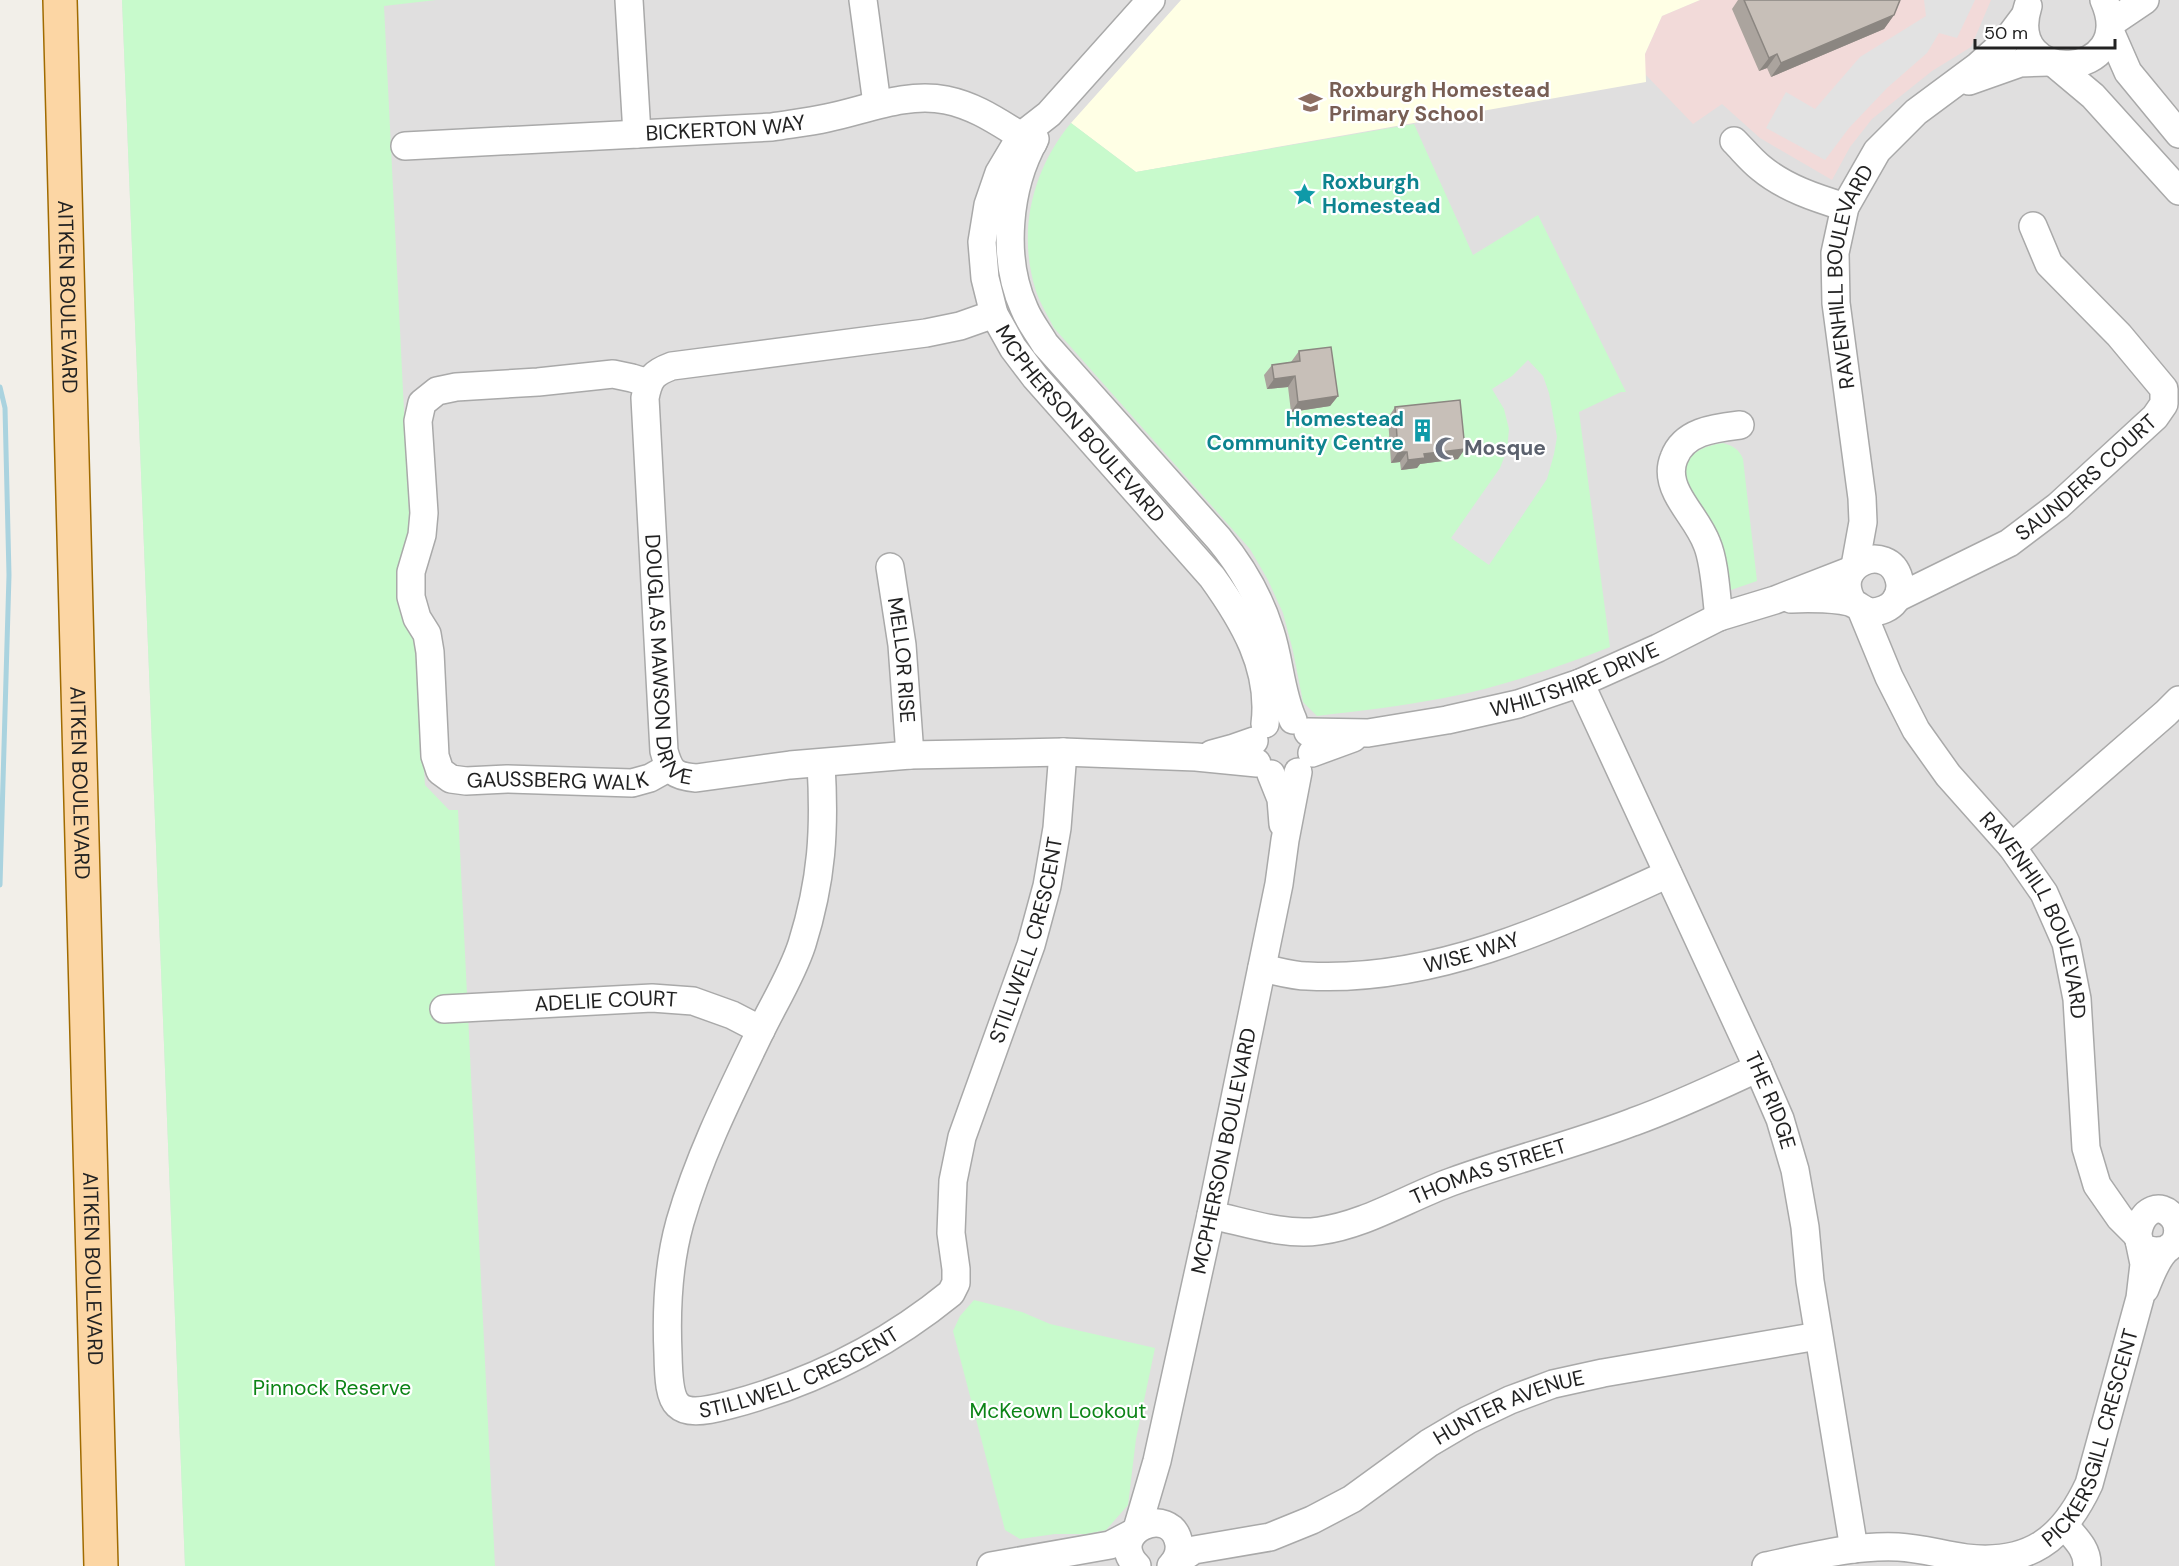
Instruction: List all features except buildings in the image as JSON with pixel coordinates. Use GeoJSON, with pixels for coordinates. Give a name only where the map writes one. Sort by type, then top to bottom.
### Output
{"type":"FeatureCollection","features":[{"type":"Feature","properties":{"kind":"main road","name":"AITKEN BOULEVARD"},"geometry":{"type":"LineString","coordinates":[[60,0],[78,677],[85,1054],[101,1566]]}},
{"type":"Feature","properties":{"kind":"street"},"geometry":{"type":"LineString","coordinates":[[629,0],[637,134]]}},
{"type":"Feature","properties":{"kind":"street"},"geometry":{"type":"LineString","coordinates":[[863,0],[878,105]]}},
{"type":"Feature","properties":{"kind":"street","name":"MCPHERSON BOULEVARD"},"geometry":{"type":"LineString","coordinates":[[1151,0],[999,173],[988,205],[982,242],[985,278],[994,314],[1012,348],[1212,577],[1233,606],[1250,637],[1263,676],[1267,704],[1262,750],[1281,799],[1285,840]]}},
{"type":"Feature","properties":{"kind":"street"},"geometry":{"type":"LineString","coordinates":[[2145,0],[2108,18],[2128,72],[2179,134]]}},
{"type":"Feature","properties":{"kind":"street"},"geometry":{"type":"LineString","coordinates":[[2028,5],[2025,31],[2029,44],[2037,54],[2052,63],[2093,96],[2179,191]]}},
{"type":"Feature","properties":{"kind":"street","name":"RAVENHILL BOULEVARD"},"geometry":{"type":"LineString","coordinates":[[1853,568],[1863,522],[1862,498],[1836,303],[1835,253],[1845,207],[1877,151],[1916,112],[2006,42],[2028,5]]}},
{"type":"Feature","properties":{"kind":"street","name":"RAVENHILL BOULEVARD"},"geometry":{"type":"LineString","coordinates":[[1947,89],[2020,63],[2074,66],[2090,60],[2103,47],[2108,18]]}},
{"type":"Feature","properties":{"kind":"street","name":"BICKERTON WAY"},"geometry":{"type":"LineString","coordinates":[[405,146],[772,127],[828,118],[911,99],[945,100],[974,109],[999,121],[1027,140]]}},
{"type":"Feature","properties":{"kind":"street","name":"MCPHERSON BOULEVARD"},"geometry":{"type":"LineString","coordinates":[[1027,140],[1014,197],[1009,235],[1013,269],[1024,308],[1045,344],[1241,566],[1257,596],[1270,632],[1285,700],[1303,744],[1279,884],[1211,1215],[1157,1461],[1129,1549],[1136,1565]]}},
{"type":"Feature","properties":{"kind":"street"},"geometry":{"type":"LineString","coordinates":[[1734,141],[1761,168],[1789,185],[1815,198],[1845,207]]}},
{"type":"Feature","properties":{"kind":"street","name":"SAUNDERS COURT"},"geometry":{"type":"LineString","coordinates":[[1895,600],[2009,543],[2058,506],[2156,417],[2164,404],[2163,389],[2156,379],[2119,335],[2049,264],[2033,226]]}},
{"type":"Feature","properties":{"kind":"street"},"geometry":{"type":"LineString","coordinates":[[648,383],[657,372],[672,366],[926,333],[960,326],[994,314]]}},
{"type":"Feature","properties":{"kind":"street","name":"GAUSSBERG WALK"},"geometry":{"type":"LineString","coordinates":[[648,383],[613,374],[456,387],[436,391],[422,403],[418,421],[424,513],[422,535],[411,572],[411,597],[417,618],[427,634],[430,652],[435,756],[440,771],[452,779],[632,783],[650,778],[668,768]]}},
{"type":"Feature","properties":{"kind":"street","name":"DOUGLAS MAWSON DRIVE"},"geometry":{"type":"LineString","coordinates":[[648,383],[645,398],[664,751],[668,768],[681,777],[696,778],[790,765],[910,755],[1063,752],[1196,757],[1234,748],[1262,750]]}},
{"type":"Feature","properties":{"kind":"street"},"geometry":{"type":"LineString","coordinates":[[1719,617],[1708,546],[1697,523],[1677,494],[1672,480],[1671,465],[1677,449],[1688,438],[1703,431],[1740,425]]}},
{"type":"Feature","properties":{"kind":"street","name":"RAVENHILL BOULEVARD"},"geometry":{"type":"LineString","coordinates":[[1862,498],[1878,546],[1890,565]]}},
{"type":"Feature","properties":{"kind":"street"},"geometry":{"type":"LineString","coordinates":[[1870,559],[1890,565],[1900,581],[1895,600],[1878,612],[1869,612],[1858,606],[1848,591],[1848,577],[1853,568],[1870,559]]}},
{"type":"Feature","properties":{"kind":"street","name":"SAUNDERS COURT"},"geometry":{"type":"LineString","coordinates":[[1890,565],[1912,572],[1933,572],[1962,567]]}},
{"type":"Feature","properties":{"kind":"street","name":"MELLOR RISE"},"geometry":{"type":"LineString","coordinates":[[890,567],[902,645],[910,755]]}},
{"type":"Feature","properties":{"kind":"street","name":"WHILTSHIRE DRIVE"},"geometry":{"type":"LineString","coordinates":[[1303,744],[1447,720],[1518,704],[1580,683],[1658,648],[1719,617],[1775,600],[1853,568]]}},
{"type":"Feature","properties":{"kind":"street","name":"WHILTSHIRE DRIVE"},"geometry":{"type":"LineString","coordinates":[[1775,600],[1809,598],[1858,606]]}},
{"type":"Feature","properties":{"kind":"street","name":"RAVENHILL BOULEVARD"},"geometry":{"type":"LineString","coordinates":[[1889,677],[1888,624],[1895,600]]}},
{"type":"Feature","properties":{"kind":"street","name":"RAVENHILL BOULEVARD"},"geometry":{"type":"LineString","coordinates":[[1858,606],[1889,677],[1916,730],[1942,766],[2012,847],[2044,893],[2066,943],[2077,999],[2086,1148],[2097,1185],[2125,1208],[2142,1229]]}},
{"type":"Feature","properties":{"kind":"street","name":"THE RIDGE"},"geometry":{"type":"LineString","coordinates":[[1580,683],[1780,1119],[1795,1170],[1804,1227],[1843,1556]]}},
{"type":"Feature","properties":{"kind":"street"},"geometry":{"type":"LineString","coordinates":[[2012,847],[2179,700]]}},
{"type":"Feature","properties":{"kind":"street"},"geometry":{"type":"LineString","coordinates":[[1284,718],[1303,744],[1289,776],[1262,750],[1274,719],[1284,718]]}},
{"type":"Feature","properties":{"kind":"street","name":"STILLWELL CRESCENT"},"geometry":{"type":"LineString","coordinates":[[821,764],[824,810],[822,855],[813,905],[801,947],[783,990],[761,1030],[697,1170],[679,1224],[670,1268],[666,1321],[669,1387],[675,1404],[688,1412],[706,1411],[762,1396],[827,1370],[882,1342],[951,1293],[956,1283],[951,1233],[953,1181],[962,1137],[1031,945],[1044,896],[1057,828],[1063,752]]}},
{"type":"Feature","properties":{"kind":"street","name":"WISE WAY"},"geometry":{"type":"LineString","coordinates":[[1262,968],[1305,976],[1360,977],[1422,967],[1538,932],[1668,874]]}},
{"type":"Feature","properties":{"kind":"street","name":"ADELIE COURT"},"geometry":{"type":"LineString","coordinates":[[444,1009],[652,998],[693,1001],[732,1015],[761,1030]]}},
{"type":"Feature","properties":{"kind":"street","name":"THOMAS STREET"},"geometry":{"type":"LineString","coordinates":[[1211,1215],[1285,1230],[1318,1232],[1353,1223],[1447,1183],[1631,1123],[1758,1068]]}},
{"type":"Feature","properties":{"kind":"street"},"geometry":{"type":"LineString","coordinates":[[2155,1211],[2168,1213],[2174,1239],[2153,1251],[2142,1245],[2142,1229],[2155,1211]]}},
{"type":"Feature","properties":{"kind":"street","name":"PICKERSGILL CRESCENT"},"geometry":{"type":"LineString","coordinates":[[1766,1566],[1897,1547],[1927,1550],[1965,1558],[1997,1559],[2025,1552],[2057,1533],[2078,1507],[2088,1484],[2140,1298],[2144,1264],[2142,1229]]}},
{"type":"Feature","properties":{"kind":"street","name":"PICKERSGILL CRESCENT"},"geometry":{"type":"LineString","coordinates":[[2140,1298],[2174,1239]]}},
{"type":"Feature","properties":{"kind":"street","name":"HUNTER AVENUE"},"geometry":{"type":"LineString","coordinates":[[1172,1564],[1194,1550],[1270,1537],[1312,1520],[1352,1499],[1429,1443],[1468,1420],[1510,1400],[1553,1384],[1603,1373],[1818,1336]]}},
{"type":"Feature","properties":{"kind":"street","name":"MCPHERSON BOULEVARD"},"geometry":{"type":"LineString","coordinates":[[1157,1461],[1159,1492],[1179,1549],[1172,1564]]}},
{"type":"Feature","properties":{"kind":"street","name":"HUNTER AVENUE"},"geometry":{"type":"LineString","coordinates":[[1078,1551],[1110,1545],[1150,1523],[1165,1525],[1173,1532],[1193,1540],[1224,1544]]}},
{"type":"Feature","properties":{"kind":"street"},"geometry":{"type":"LineString","coordinates":[[2057,1533],[2076,1566]]}},
{"type":"Feature","properties":{"kind":"street"},"geometry":{"type":"LineString","coordinates":[[2057,1533],[2080,1544],[2087,1558],[2087,1566]]}},
{"type":"Feature","properties":{"kind":"street"},"geometry":{"type":"LineString","coordinates":[[991,1566],[1044,1555],[1078,1551],[1110,1556],[1136,1565]]}},
{"type":"Feature","properties":{"kind":"shaded area"},"geometry":{"type":"Polygon","coordinates":[[[122,0],[2179,0],[2179,1566],[185,1566],[122,0]]]}},
{"type":"Feature","properties":{"kind":"shaded area","name":"Roxburgh Homestead Primary School"},"geometry":{"type":"Polygon","coordinates":[[[1181,0],[1700,0],[1662,16],[1645,54],[1646,82],[1136,172],[1071,123],[1181,0]]]}},
{"type":"Feature","properties":{"kind":"shaded area"},"geometry":{"type":"Polygon","coordinates":[[[1700,0],[1991,0],[1971,47],[1932,71],[1872,119],[1850,147],[1832,180],[1760,138],[1722,104],[1693,124],[1645,74],[1645,54],[1662,16],[1700,0]]]}},
{"type":"Feature","properties":{"kind":"shaded area"},"geometry":{"type":"Polygon","coordinates":[[[1924,0],[1975,0],[1957,38],[1939,33],[1927,53],[1887,88],[1849,128],[1825,160],[1766,128],[1786,92],[1815,109],[1860,57],[1926,16],[1924,0]]]}},
{"type":"Feature","properties":{"kind":"shaded area"},"geometry":{"type":"Polygon","coordinates":[[[1528,360],[1543,376],[1549,393],[1557,437],[1554,454],[1547,479],[1489,565],[1451,538],[1500,468],[1507,450],[1509,429],[1504,409],[1492,389],[1512,376],[1528,360]]]}},
{"type":"Feature","properties":{"kind":"green space","name":"Pinnock Reserve"},"geometry":{"type":"Polygon","coordinates":[[[122,0],[436,0],[384,6],[409,512],[408,537],[400,561],[397,585],[400,606],[415,642],[425,785],[449,810],[458,810],[495,1566],[185,1566],[122,0]]]}},
{"type":"Feature","properties":{"kind":"green space"},"geometry":{"type":"Polygon","coordinates":[[[1071,123],[1136,172],[1414,124],[1473,255],[1538,215],[1626,392],[1621,392],[1579,412],[1610,647],[1528,676],[1465,694],[1317,716],[1303,702],[1283,613],[1250,549],[1054,328],[1038,296],[1030,269],[1028,246],[1028,224],[1032,202],[1046,161],[1071,123]]]}},
{"type":"Feature","properties":{"kind":"green space"},"geometry":{"type":"Polygon","coordinates":[[[1723,443],[1735,448],[1743,459],[1757,581],[1728,591],[1682,474],[1689,460],[1697,452],[1708,446],[1723,443]]]}},
{"type":"Feature","properties":{"kind":"green space","name":"McKeown Lookout"},"geometry":{"type":"Polygon","coordinates":[[[974,1300],[1022,1312],[1050,1324],[1155,1348],[1136,1439],[1128,1505],[1106,1530],[1086,1534],[1055,1534],[1020,1539],[1005,1530],[953,1331],[960,1316],[974,1300]]]}},
{"type":"Feature","properties":{"kind":"waterway"},"geometry":{"type":"LineString","coordinates":[[0,387],[5,408],[9,575],[0,885]]}},
{"type":"Feature","properties":{"kind":"place","name":"Roxburgh Homestead Primary School"},"geometry":{"type":"Point","coordinates":[1311,102]}},
{"type":"Feature","properties":{"kind":"place","name":"Roxburgh Homestead"},"geometry":{"type":"Point","coordinates":[1304,194]}},
{"type":"Feature","properties":{"kind":"place","name":"Homestead Community Centre"},"geometry":{"type":"Point","coordinates":[1422,431]}},
{"type":"Feature","properties":{"kind":"place","name":"Mosque"},"geometry":{"type":"Point","coordinates":[1446,448]}}]}
